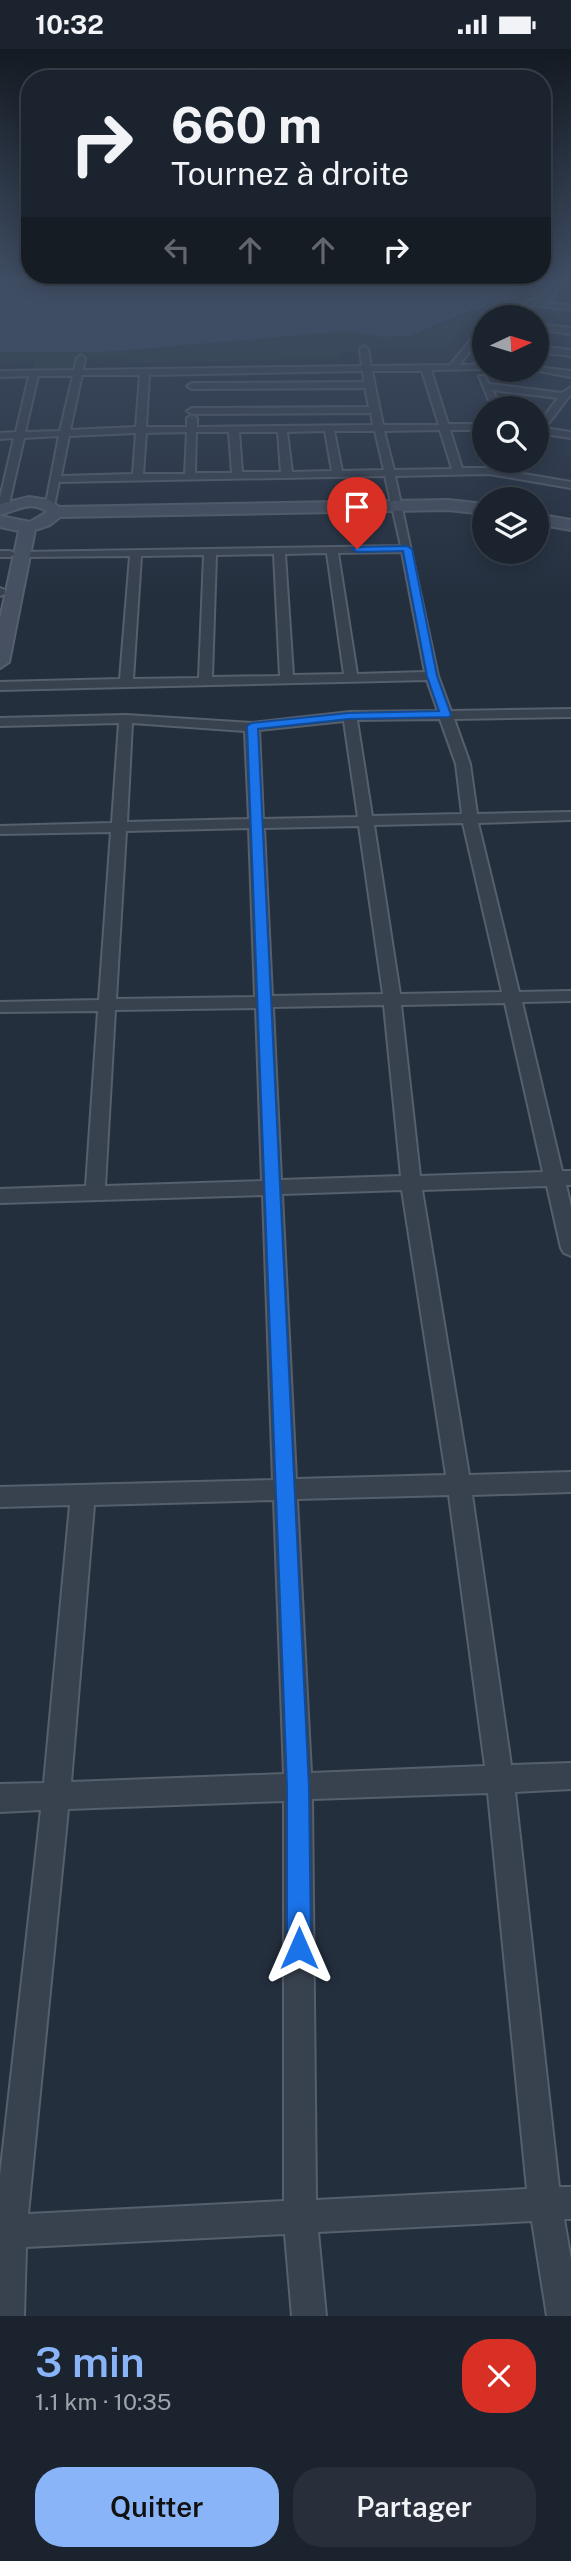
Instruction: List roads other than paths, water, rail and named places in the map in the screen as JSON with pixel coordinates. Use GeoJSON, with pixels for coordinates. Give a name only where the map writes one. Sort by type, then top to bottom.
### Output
{"type":"FeatureCollection","features":[{"type":"Feature","properties":{"kind":"street"},"geometry":{"type":"LineString","coordinates":[[0,662],[11,554],[10,518],[20,435],[30,389]]}},
{"type":"Feature","properties":{"kind":"street"},"geometry":{"type":"LineString","coordinates":[[10,518],[46,522],[52,509],[55,479],[74,389]]}},
{"type":"Feature","properties":{"kind":"street"},"geometry":{"type":"LineString","coordinates":[[138,477],[144,389]]}},
{"type":"Feature","properties":{"kind":"street"},"geometry":{"type":"LineString","coordinates":[[190,476],[192,389]]}},
{"type":"Feature","properties":{"kind":"street"},"geometry":{"type":"LineString","coordinates":[[370,389],[407,549],[432,676],[463,764],[470,820],[513,996],[563,1178],[571,1248]]}},
{"type":"Feature","properties":{"kind":"street"},"geometry":{"type":"LineString","coordinates":[[432,389],[458,472]]}},
{"type":"Feature","properties":{"kind":"street"},"geometry":{"type":"LineString","coordinates":[[524,389],[568,392]]}},
{"type":"Feature","properties":{"kind":"street"},"geometry":{"type":"LineString","coordinates":[[549,416],[568,392]]}},
{"type":"Feature","properties":{"kind":"street"},"geometry":{"type":"LineString","coordinates":[[192,411],[376,410]]}},
{"type":"Feature","properties":{"kind":"street"},"geometry":{"type":"LineString","coordinates":[[0,436],[234,428],[472,426]]}},
{"type":"Feature","properties":{"kind":"street"},"geometry":{"type":"LineString","coordinates":[[234,428],[237,474]]}},
{"type":"Feature","properties":{"kind":"street"},"geometry":{"type":"LineString","coordinates":[[282,428],[287,475]]}},
{"type":"Feature","properties":{"kind":"street"},"geometry":{"type":"LineString","coordinates":[[329,428],[338,475]]}},
{"type":"Feature","properties":{"kind":"street"},"geometry":{"type":"LineString","coordinates":[[549,432],[571,435]]}},
{"type":"Feature","properties":{"kind":"street"},"geometry":{"type":"LineString","coordinates":[[55,479],[237,474],[500,472],[571,485]]}},
{"type":"Feature","properties":{"kind":"street"},"geometry":{"type":"LineString","coordinates":[[10,518],[24,503],[52,509],[448,505],[472,508]]}},
{"type":"Feature","properties":{"kind":"street"},"geometry":{"type":"LineString","coordinates":[[549,521],[571,525]]}},
{"type":"Feature","properties":{"kind":"street"},"geometry":{"type":"LineString","coordinates":[[11,554],[407,549]]}},
{"type":"Feature","properties":{"kind":"street"},"geometry":{"type":"LineString","coordinates":[[332,550],[351,677]]}},
{"type":"Feature","properties":{"kind":"street"},"geometry":{"type":"LineString","coordinates":[[279,551],[287,678]]}},
{"type":"Feature","properties":{"kind":"street"},"geometry":{"type":"LineString","coordinates":[[205,683],[210,552]]}},
{"type":"Feature","properties":{"kind":"street"},"geometry":{"type":"LineString","coordinates":[[0,593],[11,554]]}},
{"type":"Feature","properties":{"kind":"street"},"geometry":{"type":"LineString","coordinates":[[126,684],[136,554]]}},
{"type":"Feature","properties":{"kind":"street"},"geometry":{"type":"LineString","coordinates":[[0,685],[205,683],[287,678],[432,676]]}},
{"type":"Feature","properties":{"kind":"street"},"geometry":{"type":"LineString","coordinates":[[0,722],[126,719],[252,726],[349,716],[571,713]]}},
{"type":"Feature","properties":{"kind":"street"},"geometry":{"type":"LineString","coordinates":[[349,716],[392,999],[411,1183],[459,1485],[558,2204],[564,2316]]}},
{"type":"Feature","properties":{"kind":"street"},"geometry":{"type":"LineString","coordinates":[[95,1192],[126,719]]}},
{"type":"Feature","properties":{"kind":"street"},"geometry":{"type":"LineString","coordinates":[[252,726],[298,1787],[300,2216],[309,2316]]}},
{"type":"Feature","properties":{"kind":"street"},"geometry":{"type":"LineString","coordinates":[[0,830],[571,816]]}},
{"type":"Feature","properties":{"kind":"street"},"geometry":{"type":"LineString","coordinates":[[0,1007],[571,996]]}},
{"type":"Feature","properties":{"kind":"street"},"geometry":{"type":"LineString","coordinates":[[0,1196],[563,1178]]}},
{"type":"Feature","properties":{"kind":"street"},"geometry":{"type":"LineString","coordinates":[[0,1497],[571,1482]]}},
{"type":"Feature","properties":{"kind":"street"},"geometry":{"type":"LineString","coordinates":[[7,2316],[5,2232],[56,1797],[83,1495]]}},
{"type":"Feature","properties":{"kind":"street"},"geometry":{"type":"LineString","coordinates":[[0,1798],[571,1776]]}},
{"type":"Feature","properties":{"kind":"street"},"geometry":{"type":"LineString","coordinates":[[5,2232],[558,2204]]}}]}
